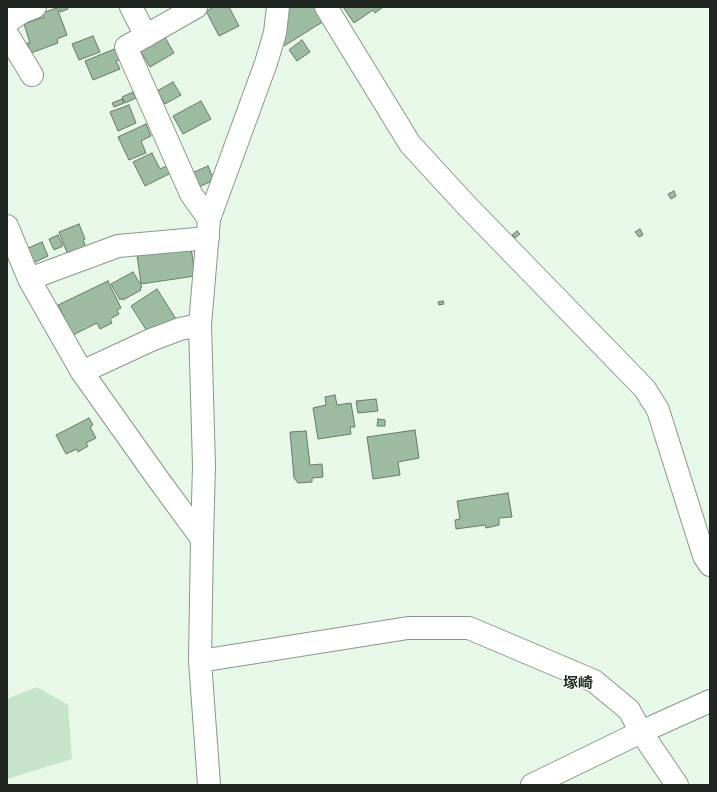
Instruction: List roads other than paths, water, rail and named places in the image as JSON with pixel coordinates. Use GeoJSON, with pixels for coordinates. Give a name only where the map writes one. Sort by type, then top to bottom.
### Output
{"type":"FeatureCollection","features":[{"type":"Feature","properties":{"kind":"street"},"geometry":{"type":"LineString","coordinates":[[7,22],[22,12],[35,7]]}},
{"type":"Feature","properties":{"kind":"street"},"geometry":{"type":"LineString","coordinates":[[130,7],[146,36]]}},
{"type":"Feature","properties":{"kind":"street"},"geometry":{"type":"LineString","coordinates":[[196,7],[126,47],[191,194],[209,229]]}},
{"type":"Feature","properties":{"kind":"street"},"geometry":{"type":"LineString","coordinates":[[209,785],[200,661],[204,466],[200,325],[209,229],[266,63],[275,33],[278,7]]}},
{"type":"Feature","properties":{"kind":"street"},"geometry":{"type":"LineString","coordinates":[[326,7],[410,144],[467,206],[645,389],[658,410],[704,556],[710,565]]}},
{"type":"Feature","properties":{"kind":"street"},"geometry":{"type":"LineString","coordinates":[[7,34],[32,75]]}},
{"type":"Feature","properties":{"kind":"street"},"geometry":{"type":"LineString","coordinates":[[7,226],[29,279],[82,372],[202,540]]}},
{"type":"Feature","properties":{"kind":"street"},"geometry":{"type":"LineString","coordinates":[[29,279],[118,246],[209,229]]}},
{"type":"Feature","properties":{"kind":"street"},"geometry":{"type":"LineString","coordinates":[[82,372],[180,328],[200,325]]}},
{"type":"Feature","properties":{"kind":"street"},"geometry":{"type":"LineString","coordinates":[[200,661],[408,628],[469,628],[594,681],[629,710],[640,732],[677,785]]}},
{"type":"Feature","properties":{"kind":"street"},"geometry":{"type":"LineString","coordinates":[[532,785],[640,732],[710,701]]}},
{"type":"Feature","properties":{"kind":"district","name":"塚崎"},"geometry":{"type":"Point","coordinates":[578,684]}}]}
